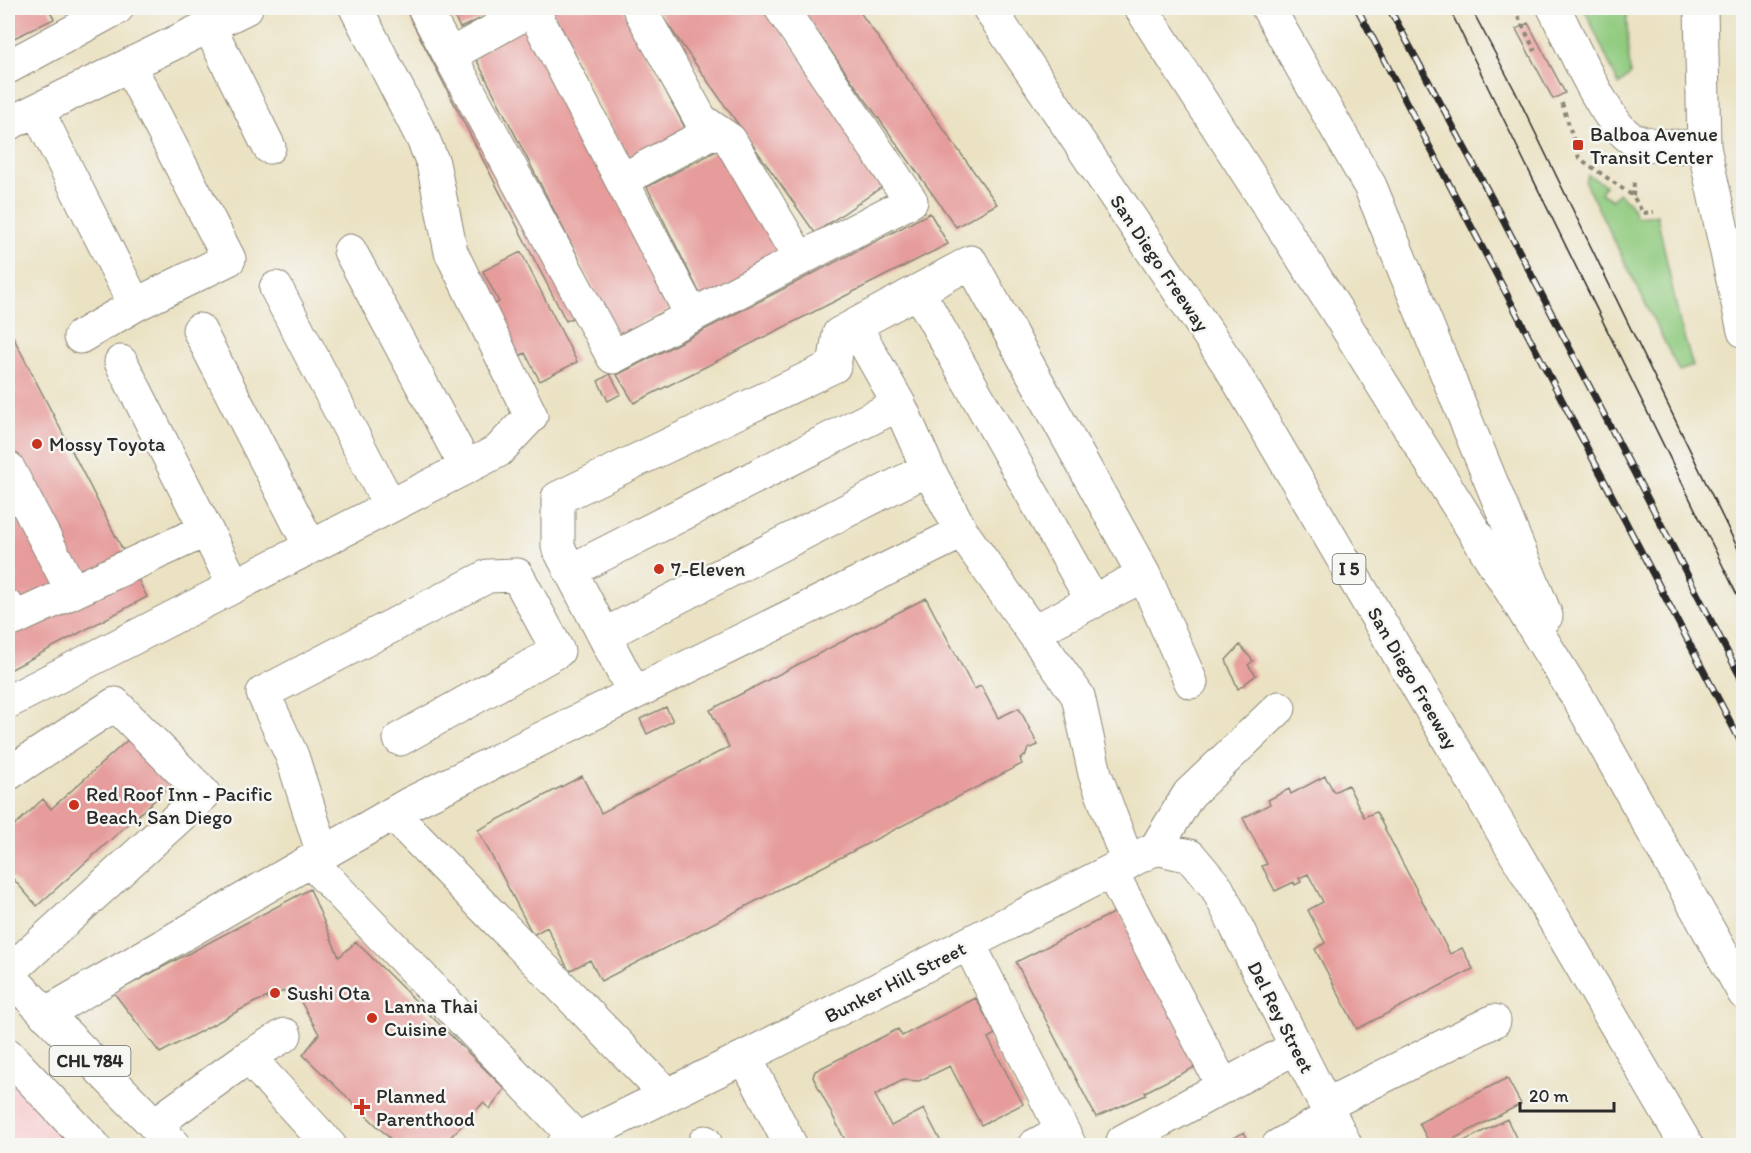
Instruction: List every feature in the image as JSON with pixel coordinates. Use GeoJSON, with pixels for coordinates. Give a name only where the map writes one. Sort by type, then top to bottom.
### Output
{"type":"FeatureCollection","features":[{"type":"Feature","properties":{"kind":"main road"},"geometry":{"type":"LineString","coordinates":[[8,67],[71,18],[117,8]]}},
{"type":"Feature","properties":{"kind":"main road"},"geometry":{"type":"LineString","coordinates":[[8,124],[246,8]]}},
{"type":"Feature","properties":{"kind":"main road"},"geometry":{"type":"LineString","coordinates":[[8,702],[498,451],[531,416],[451,252],[433,163],[427,147],[356,8]]}},
{"type":"Feature","properties":{"kind":"main road"},"geometry":{"type":"LineString","coordinates":[[424,8],[613,357],[911,201],[781,8]]}},
{"type":"Feature","properties":{"kind":"main road"},"geometry":{"type":"LineString","coordinates":[[450,55],[532,8],[692,315]]}},
{"type":"Feature","properties":{"kind":"main road"},"geometry":{"type":"LineString","coordinates":[[639,8],[701,120],[730,140],[800,259]]}},
{"type":"Feature","properties":{"kind":"main road","name":"San Diego Freeway"},"geometry":{"type":"LineString","coordinates":[[989,8],[1231,368],[1687,1146]]}},
{"type":"Feature","properties":{"kind":"main road"},"geometry":{"type":"LineString","coordinates":[[1141,8],[1335,310],[1580,701],[1743,993]]}},
{"type":"Feature","properties":{"kind":"main road"},"geometry":{"type":"LineString","coordinates":[[1268,8],[1370,186],[1580,701]]}},
{"type":"Feature","properties":{"kind":"main road"},"geometry":{"type":"LineString","coordinates":[[1554,8],[1601,103],[1632,140],[1651,144],[1704,147]]}},
{"type":"Feature","properties":{"kind":"main road"},"geometry":{"type":"LineString","coordinates":[[1701,8],[1704,147],[1743,331]]}},
{"type":"Feature","properties":{"kind":"main road"},"geometry":{"type":"LineString","coordinates":[[209,26],[269,147]]}},
{"type":"Feature","properties":{"kind":"main road"},"geometry":{"type":"LineString","coordinates":[[80,337],[135,305],[228,259],[129,65]]}},
{"type":"Feature","properties":{"kind":"main road"},"geometry":{"type":"LineString","coordinates":[[37,110],[135,305]]}},
{"type":"Feature","properties":{"kind":"main road"},"geometry":{"type":"LineString","coordinates":[[622,180],[715,130]]}},
{"type":"Feature","properties":{"kind":"main road"},"geometry":{"type":"LineString","coordinates":[[350,251],[466,467]]}},
{"type":"Feature","properties":{"kind":"main road"},"geometry":{"type":"LineString","coordinates":[[634,693],[558,547],[558,498],[834,366],[839,334],[971,262],[1144,575],[1191,682]]}},
{"type":"Feature","properties":{"kind":"main road"},"geometry":{"type":"LineString","coordinates":[[276,288],[390,506]]}},
{"type":"Feature","properties":{"kind":"main road"},"geometry":{"type":"LineString","coordinates":[[918,291],[1093,602]]}},
{"type":"Feature","properties":{"kind":"main road"},"geometry":{"type":"LineString","coordinates":[[855,326],[899,404],[928,469],[963,532],[1078,696],[1095,774],[1223,1086]]}},
{"type":"Feature","properties":{"kind":"main road"},"geometry":{"type":"LineString","coordinates":[[199,330],[310,546]]}},
{"type":"Feature","properties":{"kind":"main road"},"geometry":{"type":"LineString","coordinates":[[121,362],[234,585]]}},
{"type":"Feature","properties":{"kind":"main road"},"geometry":{"type":"LineString","coordinates":[[570,571],[899,404]]}},
{"type":"Feature","properties":{"kind":"main road"},"geometry":{"type":"LineString","coordinates":[[8,468],[73,592]]}},
{"type":"Feature","properties":{"kind":"main road"},"geometry":{"type":"LineString","coordinates":[[604,635],[928,469]]}},
{"type":"Feature","properties":{"kind":"main road"},"geometry":{"type":"LineString","coordinates":[[8,607],[14,619],[206,530]]}},
{"type":"Feature","properties":{"kind":"main road"},"geometry":{"type":"LineString","coordinates":[[45,1014],[393,814],[963,532]]}},
{"type":"Feature","properties":{"kind":"main road"},"geometry":{"type":"LineString","coordinates":[[400,739],[558,651],[517,575],[488,576],[263,693],[292,756],[316,857],[570,1142]]}},
{"type":"Feature","properties":{"kind":"main road"},"geometry":{"type":"LineString","coordinates":[[1033,632],[1144,575]]}},
{"type":"Feature","properties":{"kind":"main road"},"geometry":{"type":"LineString","coordinates":[[8,774],[115,705],[204,794],[8,974]]}},
{"type":"Feature","properties":{"kind":"main road"},"geometry":{"type":"LineString","coordinates":[[1131,861],[1189,794],[1279,708]]}},
{"type":"Feature","properties":{"kind":"main road"},"geometry":{"type":"LineString","coordinates":[[393,814],[667,1095]]}},
{"type":"Feature","properties":{"kind":"main road","name":"Del Rey Street"},"geometry":{"type":"LineString","coordinates":[[1131,861],[1190,856],[1217,888],[1346,1146]]}},
{"type":"Feature","properties":{"kind":"main road","name":"Bunker Hill Street"},"geometry":{"type":"LineString","coordinates":[[570,1142],[745,1057],[1131,861]]}},
{"type":"Feature","properties":{"kind":"main road"},"geometry":{"type":"LineString","coordinates":[[969,944],[1055,1141]]}},
{"type":"Feature","properties":{"kind":"main road","name":"CHL 784"},"geometry":{"type":"LineString","coordinates":[[8,974],[165,1135]]}},
{"type":"Feature","properties":{"kind":"main road"},"geometry":{"type":"LineString","coordinates":[[1278,1146],[1328,1110],[1494,1021]]}},
{"type":"Feature","properties":{"kind":"main road"},"geometry":{"type":"LineString","coordinates":[[165,1135],[248,1057],[285,1035]]}},
{"type":"Feature","properties":{"kind":"main road"},"geometry":{"type":"LineString","coordinates":[[1123,1141],[1296,1047]]}},
{"type":"Feature","properties":{"kind":"main road","name":"CHL 784"},"geometry":{"type":"LineString","coordinates":[[8,1055],[94,1146]]}},
{"type":"Feature","properties":{"kind":"main road"},"geometry":{"type":"LineString","coordinates":[[248,1057],[330,1146]]}},
{"type":"Feature","properties":{"kind":"main road"},"geometry":{"type":"LineString","coordinates":[[745,1057],[791,1146]]}},
{"type":"Feature","properties":{"kind":"path"},"geometry":{"type":"LineString","coordinates":[[1514,8],[1540,59]]}},
{"type":"Feature","properties":{"kind":"path"},"geometry":{"type":"LineString","coordinates":[[1560,101],[1579,158],[1633,196],[1643,213],[1654,212]]}},
{"type":"Feature","properties":{"kind":"path"},"geometry":{"type":"LineString","coordinates":[[1633,196],[1634,182]]}},
{"type":"Feature","properties":{"kind":"shaded area"},"geometry":{"type":"Polygon","coordinates":[[[8,1071],[78,1145],[8,1145],[8,1071]]]}},
{"type":"Feature","properties":{"kind":"green space"},"geometry":{"type":"Polygon","coordinates":[[[1584,8],[1626,8],[1630,75],[1619,85],[1584,8]]]}},
{"type":"Feature","properties":{"kind":"green space"},"geometry":{"type":"Polygon","coordinates":[[[1588,175],[1605,185],[1601,193],[1612,200],[1618,193],[1625,198],[1632,206],[1636,217],[1657,215],[1680,324],[1693,366],[1679,371],[1585,182],[1588,175]]]}},
{"type":"Feature","properties":{"kind":"building"},"geometry":{"type":"Polygon","coordinates":[[[8,8],[48,8],[54,19],[8,41],[8,8]]]}},
{"type":"Feature","properties":{"kind":"building"},"geometry":{"type":"Polygon","coordinates":[[[405,8],[418,8],[577,316],[566,321],[405,8]]]}},
{"type":"Feature","properties":{"kind":"building"},"geometry":{"type":"Polygon","coordinates":[[[450,8],[504,8],[460,28],[450,8]]]}},
{"type":"Feature","properties":{"kind":"building"},"geometry":{"type":"Polygon","coordinates":[[[551,8],[623,8],[688,134],[630,162],[551,8]]]}},
{"type":"Feature","properties":{"kind":"building"},"geometry":{"type":"Polygon","coordinates":[[[656,8],[765,8],[889,182],[815,233],[656,8]]]}},
{"type":"Feature","properties":{"kind":"building"},"geometry":{"type":"Polygon","coordinates":[[[800,8],[857,8],[997,204],[956,227],[800,8]]]}},
{"type":"Feature","properties":{"kind":"building"},"geometry":{"type":"Polygon","coordinates":[[[1528,23],[1565,93],[1553,99],[1516,29],[1528,23]]]}},
{"type":"Feature","properties":{"kind":"building"},"geometry":{"type":"Polygon","coordinates":[[[529,25],[674,308],[618,335],[474,55],[529,25]]]}},
{"type":"Feature","properties":{"kind":"building"},"geometry":{"type":"Polygon","coordinates":[[[726,146],[783,261],[703,300],[647,187],[726,146]]]}},
{"type":"Feature","properties":{"kind":"building"},"geometry":{"type":"Polygon","coordinates":[[[930,213],[948,244],[634,403],[617,375],[930,213]]]}},
{"type":"Feature","properties":{"kind":"building"},"geometry":{"type":"Polygon","coordinates":[[[521,252],[577,362],[540,381],[525,353],[512,360],[486,309],[499,302],[483,271],[521,252]]]}},
{"type":"Feature","properties":{"kind":"building","name":"Mossy Toyota"},"geometry":{"type":"Polygon","coordinates":[[[8,327],[147,597],[8,671],[8,327]]]}},
{"type":"Feature","properties":{"kind":"building"},"geometry":{"type":"Polygon","coordinates":[[[610,374],[621,394],[608,401],[598,381],[610,374]]]}},
{"type":"Feature","properties":{"kind":"building"},"geometry":{"type":"Polygon","coordinates":[[[926,598],[974,689],[981,686],[998,718],[1019,708],[1038,745],[1028,749],[1025,756],[1020,759],[1022,764],[601,981],[590,960],[569,971],[547,927],[533,935],[478,830],[582,776],[601,813],[729,747],[710,710],[926,598]]]}},
{"type":"Feature","properties":{"kind":"building"},"geometry":{"type":"Polygon","coordinates":[[[1240,645],[1253,661],[1248,665],[1256,675],[1238,689],[1226,660],[1240,645]]]}},
{"type":"Feature","properties":{"kind":"building"},"geometry":{"type":"Polygon","coordinates":[[[666,707],[673,721],[647,734],[640,719],[666,707]]]}},
{"type":"Feature","properties":{"kind":"building"},"geometry":{"type":"Polygon","coordinates":[[[132,736],[175,782],[37,906],[8,873],[8,816],[15,825],[43,799],[51,809],[132,736]]]}},
{"type":"Feature","properties":{"kind":"building"},"geometry":{"type":"Polygon","coordinates":[[[1325,776],[1334,792],[1348,785],[1364,817],[1376,812],[1450,954],[1462,948],[1473,969],[1357,1029],[1315,949],[1325,943],[1308,910],[1323,902],[1308,874],[1299,878],[1301,882],[1295,885],[1294,882],[1275,891],[1262,866],[1267,864],[1243,818],[1270,804],[1268,800],[1289,789],[1291,794],[1325,776]]]}},
{"type":"Feature","properties":{"kind":"building","name":"Lanna Thai Cuisine"},"geometry":{"type":"Polygon","coordinates":[[[310,889],[339,957],[356,942],[505,1089],[490,1109],[483,1103],[442,1146],[398,1146],[303,1055],[319,1034],[293,988],[255,1002],[160,1053],[114,993],[310,889]]]}},
{"type":"Feature","properties":{"kind":"building"},"geometry":{"type":"Polygon","coordinates":[[[1119,910],[1199,1065],[1145,1092],[1146,1095],[1096,1117],[1016,962],[1119,910]]]}},
{"type":"Feature","properties":{"kind":"building"},"geometry":{"type":"Polygon","coordinates":[[[976,998],[995,1034],[988,1038],[1023,1104],[981,1125],[950,1066],[919,1081],[903,1080],[875,1095],[891,1126],[924,1109],[943,1146],[848,1146],[813,1077],[815,1071],[898,1029],[902,1036],[976,998]]]}},
{"type":"Feature","properties":{"kind":"building"},"geometry":{"type":"Polygon","coordinates":[[[1507,1078],[1521,1104],[1440,1146],[1431,1146],[1419,1123],[1507,1078]]]}},
{"type":"Feature","properties":{"kind":"building"},"geometry":{"type":"Polygon","coordinates":[[[1507,1119],[1520,1146],[1454,1146],[1507,1119]]]}},
{"type":"Feature","properties":{"kind":"building"},"geometry":{"type":"Polygon","coordinates":[[[1244,1132],[1251,1146],[1219,1146],[1244,1132]]]}},
{"type":"Feature","properties":{"kind":"tram line"},"geometry":{"type":"LineString","coordinates":[[1449,8],[1744,609]]}},
{"type":"Feature","properties":{"kind":"tram line"},"geometry":{"type":"LineString","coordinates":[[1471,8],[1514,89],[1744,561]]}},
{"type":"Feature","properties":{"kind":"railway"},"geometry":{"type":"LineString","coordinates":[[1357,8],[1744,748]]}},
{"type":"Feature","properties":{"kind":"railway"},"geometry":{"type":"LineString","coordinates":[[1389,8],[1490,195],[1744,684]]}},
{"type":"Feature","properties":{"kind":"place","name":"Balboa Avenue Transit Center"},"geometry":{"type":"Point","coordinates":[1578,145]}},
{"type":"Feature","properties":{"kind":"place","name":"Mossy Toyota"},"geometry":{"type":"Point","coordinates":[37,444]}},
{"type":"Feature","properties":{"kind":"place","name":"7-Eleven"},"geometry":{"type":"Point","coordinates":[659,569]}},
{"type":"Feature","properties":{"kind":"place","name":"Red Roof Inn - Pacific Beach, San Diego"},"geometry":{"type":"Point","coordinates":[74,805]}},
{"type":"Feature","properties":{"kind":"place","name":"Sushi Ota"},"geometry":{"type":"Point","coordinates":[275,993]}},
{"type":"Feature","properties":{"kind":"place","name":"Lanna Thai Cuisine"},"geometry":{"type":"Point","coordinates":[372,1018]}},
{"type":"Feature","properties":{"kind":"place","name":"Planned Parenthood"},"geometry":{"type":"Point","coordinates":[362,1107]}}]}
